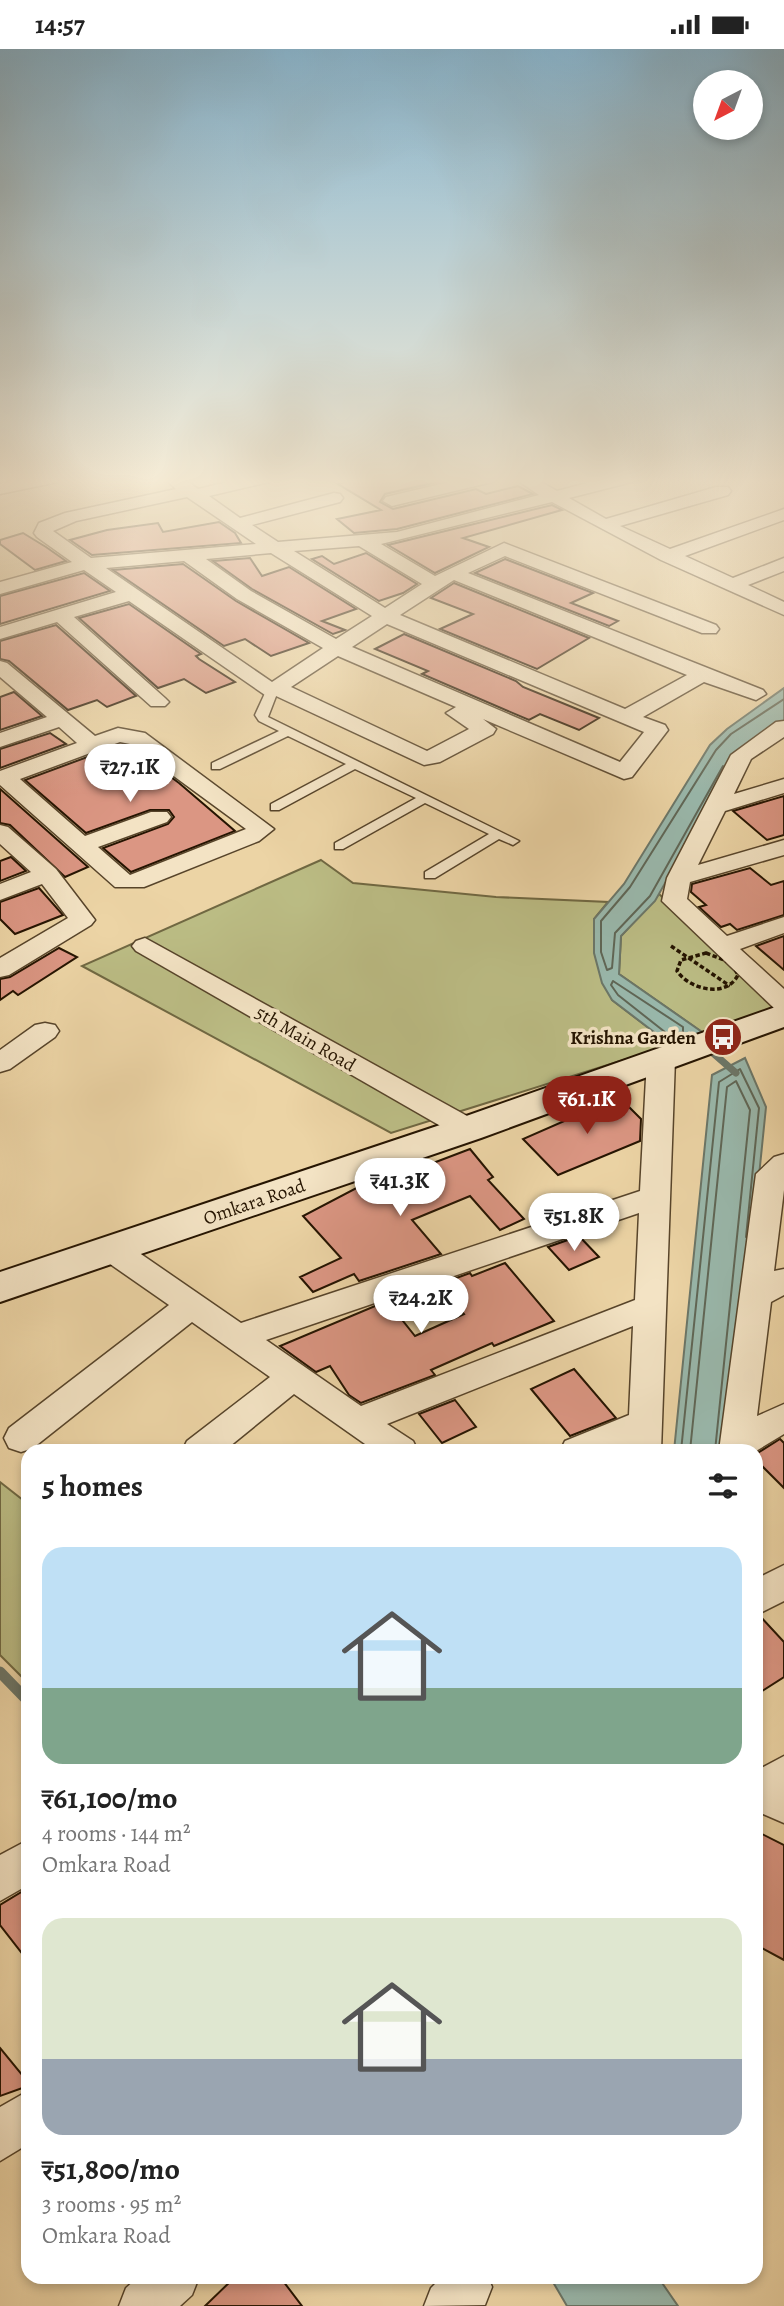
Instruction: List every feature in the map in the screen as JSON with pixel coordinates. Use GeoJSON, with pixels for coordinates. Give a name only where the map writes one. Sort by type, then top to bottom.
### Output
{"type":"FeatureCollection","features":[{"type":"Feature","properties":{"kind":"street"},"geometry":{"type":"LineString","coordinates":[[115,583],[278,691],[424,758],[432,757],[485,729],[346,660],[278,691]]}},
{"type":"Feature","properties":{"kind":"street"},"geometry":{"type":"LineString","coordinates":[[227,583],[244,596],[337,648],[624,772],[656,730],[385,616],[331,583]]}},
{"type":"Feature","properties":{"kind":"street"},"geometry":{"type":"LineString","coordinates":[[278,691],[337,648],[436,583]]}},
{"type":"Feature","properties":{"kind":"street"},"geometry":{"type":"LineString","coordinates":[[455,583],[756,694]]}},
{"type":"Feature","properties":{"kind":"street"},"geometry":{"type":"LineString","coordinates":[[592,583],[709,629]]}},
{"type":"Feature","properties":{"kind":"street"},"geometry":{"type":"LineString","coordinates":[[728,583],[784,609]]}},
{"type":"Feature","properties":{"kind":"street"},"geometry":{"type":"LineString","coordinates":[[732,585],[736,583]]}},
{"type":"Feature","properties":{"kind":"street"},"geometry":{"type":"LineString","coordinates":[[0,633],[131,594]]}},
{"type":"Feature","properties":{"kind":"street"},"geometry":{"type":"LineString","coordinates":[[61,616],[158,702]]}},
{"type":"Feature","properties":{"kind":"street"},"geometry":{"type":"LineString","coordinates":[[0,667],[92,744]]}},
{"type":"Feature","properties":{"kind":"street"},"geometry":{"type":"LineString","coordinates":[[627,717],[703,674]]}},
{"type":"Feature","properties":{"kind":"street"},"geometry":{"type":"LineString","coordinates":[[0,692],[22,685]]}},
{"type":"Feature","properties":{"kind":"street"},"geometry":{"type":"LineString","coordinates":[[0,740],[63,719]]}},
{"type":"Feature","properties":{"kind":"street"},"geometry":{"type":"LineString","coordinates":[[782,1014],[723,946],[674,901],[679,878],[743,755],[784,727]]}},
{"type":"Feature","properties":{"kind":"street"},"geometry":{"type":"LineString","coordinates":[[118,735],[137,738],[262,829],[251,836],[130,883],[121,880],[82,845],[4,776],[118,735]]}},
{"type":"Feature","properties":{"kind":"street"},"geometry":{"type":"LineString","coordinates":[[716,806],[784,786]]}},
{"type":"Feature","properties":{"kind":"street"},"geometry":{"type":"LineString","coordinates":[[82,845],[159,817]]}},
{"type":"Feature","properties":{"kind":"street"},"geometry":{"type":"LineString","coordinates":[[0,832],[47,874],[82,921],[0,969]]}},
{"type":"Feature","properties":{"kind":"street"},"geometry":{"type":"LineString","coordinates":[[679,878],[784,847]]}},
{"type":"Feature","properties":{"kind":"street"},"geometry":{"type":"LineString","coordinates":[[0,893],[47,874]]}},
{"type":"Feature","properties":{"kind":"street"},"geometry":{"type":"LineString","coordinates":[[723,946],[784,925]]}},
{"type":"Feature","properties":{"kind":"street","name":"5th Main Road"},"geometry":{"type":"LineString","coordinates":[[145,946],[467,1129]]}},
{"type":"Feature","properties":{"kind":"street","name":"Omkara Road"},"geometry":{"type":"LineString","coordinates":[[0,1286],[467,1129],[782,1014]]}},
{"type":"Feature","properties":{"kind":"street"},"geometry":{"type":"LineString","coordinates":[[0,1063],[45,1031]]}},
{"type":"Feature","properties":{"kind":"street"},"geometry":{"type":"LineString","coordinates":[[610,1444],[644,1437],[655,1198],[669,1056]]}},
{"type":"Feature","properties":{"kind":"street"},"geometry":{"type":"LineString","coordinates":[[738,1444],[770,1288],[771,1174],[784,1164]]}},
{"type":"Feature","properties":{"kind":"street"},"geometry":{"type":"LineString","coordinates":[[237,1337],[655,1198]]}},
{"type":"Feature","properties":{"kind":"street"},"geometry":{"type":"LineString","coordinates":[[111,1249],[389,1444]]}},
{"type":"Feature","properties":{"kind":"street"},"geometry":{"type":"LineString","coordinates":[[21,1438],[191,1305]]}},
{"type":"Feature","properties":{"kind":"street"},"geometry":{"type":"LineString","coordinates":[[358,1421],[651,1305]]}},
{"type":"Feature","properties":{"kind":"street"},"geometry":{"type":"LineString","coordinates":[[208,1444],[294,1376]]}},
{"type":"Feature","properties":{"kind":"street"},"geometry":{"type":"LineString","coordinates":[[743,1444],[784,1417]]}},
{"type":"Feature","properties":{"kind":"street"},"geometry":{"type":"LineString","coordinates":[[763,1594],[784,1581]]}},
{"type":"Feature","properties":{"kind":"street"},"geometry":{"type":"LineString","coordinates":[[0,1880],[21,1865]]}},
{"type":"Feature","properties":{"kind":"street"},"geometry":{"type":"LineString","coordinates":[[0,2137],[21,2120]]}},
{"type":"Feature","properties":{"kind":"street"},"geometry":{"type":"LineString","coordinates":[[144,2306],[167,2284]]}},
{"type":"Feature","properties":{"kind":"lane"},"geometry":{"type":"LineString","coordinates":[[278,691],[261,715],[263,719],[513,841]]}},
{"type":"Feature","properties":{"kind":"lane"},"geometry":{"type":"LineString","coordinates":[[216,766],[288,731]]}},
{"type":"Feature","properties":{"kind":"lane"},"geometry":{"type":"LineString","coordinates":[[275,807],[355,764]]}},
{"type":"Feature","properties":{"kind":"lane"},"geometry":{"type":"LineString","coordinates":[[339,846],[425,798]]}},
{"type":"Feature","properties":{"kind":"lane"},"geometry":{"type":"LineString","coordinates":[[430,876],[498,834]]}},
{"type":"Feature","properties":{"kind":"path"},"geometry":{"type":"LineString","coordinates":[[671,946],[730,985],[782,1014]]}},
{"type":"Feature","properties":{"kind":"path"},"geometry":{"type":"LineString","coordinates":[[706,953],[732,963],[738,975],[730,985],[702,989],[685,982],[677,971],[681,960],[687,957],[706,953]]}},
{"type":"Feature","properties":{"kind":"green space"},"geometry":{"type":"Polygon","coordinates":[[[321,860],[353,883],[496,897],[608,902],[594,919],[612,1000],[671,1045],[391,1133],[82,966],[321,860]]]}},
{"type":"Feature","properties":{"kind":"green space"},"geometry":{"type":"Polygon","coordinates":[[[659,894],[784,1007],[702,1032],[619,974],[621,936],[659,894]]]}},
{"type":"Feature","properties":{"kind":"green space"},"geometry":{"type":"Polygon","coordinates":[[[0,1482],[21,1498],[21,1676],[0,1655],[0,1482]]]}},
{"type":"Feature","properties":{"kind":"water"},"geometry":{"type":"Polygon","coordinates":[[[784,688],[784,721],[741,749],[655,901],[621,936],[619,974],[702,1032],[671,1045],[612,1000],[602,983],[594,953],[594,919],[624,884],[710,745],[727,729],[784,688]]]}},
{"type":"Feature","properties":{"kind":"water"},"geometry":{"type":"Polygon","coordinates":[[[745,1058],[766,1107],[732,1444],[675,1444],[712,1075],[745,1058]]]}},
{"type":"Feature","properties":{"kind":"water"},"geometry":{"type":"Polygon","coordinates":[[[554,2284],[663,2284],[678,2306],[567,2306],[554,2284]]]}},
{"type":"Feature","properties":{"kind":"building"},"geometry":{"type":"Polygon","coordinates":[[[46,583],[99,583],[110,591],[0,624],[0,596],[46,583]]]}},
{"type":"Feature","properties":{"kind":"building"},"geometry":{"type":"Polygon","coordinates":[[[132,583],[211,583],[309,643],[271,656],[245,639],[224,646],[132,583]]]}},
{"type":"Feature","properties":{"kind":"building"},"geometry":{"type":"Polygon","coordinates":[[[244,583],[315,583],[356,609],[322,621],[345,630],[333,634],[244,583]]]}},
{"type":"Feature","properties":{"kind":"building"},"geometry":{"type":"Polygon","coordinates":[[[351,583],[417,584],[403,593],[379,601],[351,583]]]}},
{"type":"Feature","properties":{"kind":"building"},"geometry":{"type":"Polygon","coordinates":[[[455,583],[589,638],[537,669],[440,629],[473,614],[431,598],[455,583]]]}},
{"type":"Feature","properties":{"kind":"building"},"geometry":{"type":"Polygon","coordinates":[[[501,583],[568,583],[593,593],[571,603],[618,621],[609,626],[501,583]]]}},
{"type":"Feature","properties":{"kind":"building"},"geometry":{"type":"Polygon","coordinates":[[[129,604],[201,654],[196,656],[199,659],[235,682],[206,693],[184,679],[158,688],[79,618],[129,604]]]}},
{"type":"Feature","properties":{"kind":"building"},"geometry":{"type":"Polygon","coordinates":[[[56,625],[136,696],[107,707],[97,700],[68,710],[9,661],[0,659],[0,641],[56,625]]]}},
{"type":"Feature","properties":{"kind":"building"},"geometry":{"type":"Polygon","coordinates":[[[404,634],[599,718],[579,730],[540,714],[529,720],[422,674],[428,671],[375,649],[404,634]]]}},
{"type":"Feature","properties":{"kind":"building"},"geometry":{"type":"Polygon","coordinates":[[[14,692],[42,716],[0,730],[0,697],[14,692]]]}},
{"type":"Feature","properties":{"kind":"building"},"geometry":{"type":"Polygon","coordinates":[[[50,733],[66,744],[0,768],[0,749],[50,733]]]}},
{"type":"Feature","properties":{"kind":"building"},"geometry":{"type":"Polygon","coordinates":[[[120,745],[129,746],[179,783],[235,831],[131,872],[103,848],[168,824],[174,817],[169,810],[150,810],[86,833],[25,780],[120,745]]]}},
{"type":"Feature","properties":{"kind":"building"},"geometry":{"type":"Polygon","coordinates":[[[0,789],[88,867],[65,877],[10,825],[0,823],[0,789]]]}},
{"type":"Feature","properties":{"kind":"building"},"geometry":{"type":"Polygon","coordinates":[[[784,796],[784,835],[767,840],[733,811],[784,796]]]}},
{"type":"Feature","properties":{"kind":"building"},"geometry":{"type":"Polygon","coordinates":[[[11,857],[26,871],[0,881],[0,861],[11,857]]]}},
{"type":"Feature","properties":{"kind":"building"},"geometry":{"type":"Polygon","coordinates":[[[750,868],[771,885],[784,881],[784,915],[737,930],[730,924],[721,927],[699,907],[706,905],[691,892],[692,884],[750,868]]]}},
{"type":"Feature","properties":{"kind":"building"},"geometry":{"type":"Polygon","coordinates":[[[39,888],[63,915],[15,934],[0,919],[0,902],[39,888]]]}},
{"type":"Feature","properties":{"kind":"building"},"geometry":{"type":"Polygon","coordinates":[[[784,936],[784,970],[756,946],[784,936]]]}},
{"type":"Feature","properties":{"kind":"building"},"geometry":{"type":"Polygon","coordinates":[[[59,948],[77,957],[18,995],[13,991],[0,1000],[0,979],[10,977],[59,948]]]}},
{"type":"Feature","properties":{"kind":"building"},"geometry":{"type":"Polygon","coordinates":[[[619,1097],[641,1119],[640,1141],[558,1175],[523,1139],[619,1097]]]}},
{"type":"Feature","properties":{"kind":"building"},"geometry":{"type":"Polygon","coordinates":[[[470,1149],[493,1177],[488,1180],[524,1219],[500,1230],[470,1196],[412,1220],[441,1254],[359,1281],[354,1274],[313,1292],[300,1277],[341,1258],[303,1216],[366,1183],[370,1187],[470,1149]]]}},
{"type":"Feature","properties":{"kind":"building"},"geometry":{"type":"Polygon","coordinates":[[[579,1236],[599,1257],[569,1270],[548,1247],[579,1236]]]}},
{"type":"Feature","properties":{"kind":"building"},"geometry":{"type":"Polygon","coordinates":[[[505,1263],[554,1321],[494,1346],[492,1343],[431,1370],[435,1375],[361,1403],[349,1395],[330,1366],[316,1372],[280,1346],[387,1301],[415,1336],[464,1314],[440,1284],[470,1273],[472,1276],[505,1263]]]}},
{"type":"Feature","properties":{"kind":"building"},"geometry":{"type":"Polygon","coordinates":[[[574,1369],[616,1418],[570,1436],[531,1389],[574,1369]]]}},
{"type":"Feature","properties":{"kind":"building"},"geometry":{"type":"Polygon","coordinates":[[[455,1400],[476,1427],[442,1443],[419,1414],[455,1400]]]}},
{"type":"Feature","properties":{"kind":"building"},"geometry":{"type":"Polygon","coordinates":[[[780,1439],[784,1443],[784,1488],[763,1467],[763,1450],[780,1439]]]}},
{"type":"Feature","properties":{"kind":"building"},"geometry":{"type":"Polygon","coordinates":[[[763,1619],[784,1642],[784,1677],[763,1690],[763,1619]]]}},
{"type":"Feature","properties":{"kind":"building"},"geometry":{"type":"Polygon","coordinates":[[[763,1834],[784,1845],[784,1960],[763,1949],[763,1834]]]}},
{"type":"Feature","properties":{"kind":"building"},"geometry":{"type":"Polygon","coordinates":[[[21,1892],[21,1952],[0,1925],[0,1905],[21,1892]]]}},
{"type":"Feature","properties":{"kind":"building"},"geometry":{"type":"Polygon","coordinates":[[[0,2048],[21,2074],[21,2088],[0,2096],[0,2048]]]}},
{"type":"Feature","properties":{"kind":"building"},"geometry":{"type":"Polygon","coordinates":[[[228,2284],[285,2284],[302,2306],[205,2306],[228,2284]]]}},
{"type":"Feature","properties":{"kind":"waterway"},"geometry":{"type":"LineString","coordinates":[[706,1047],[736,1073]]}},
{"type":"Feature","properties":{"kind":"waterway"},"geometry":{"type":"LineString","coordinates":[[0,1672],[21,1694]]}},
{"type":"Feature","properties":{"kind":"place","name":"Krishna Garden"},"geometry":{"type":"Point","coordinates":[723,1037]}}]}
